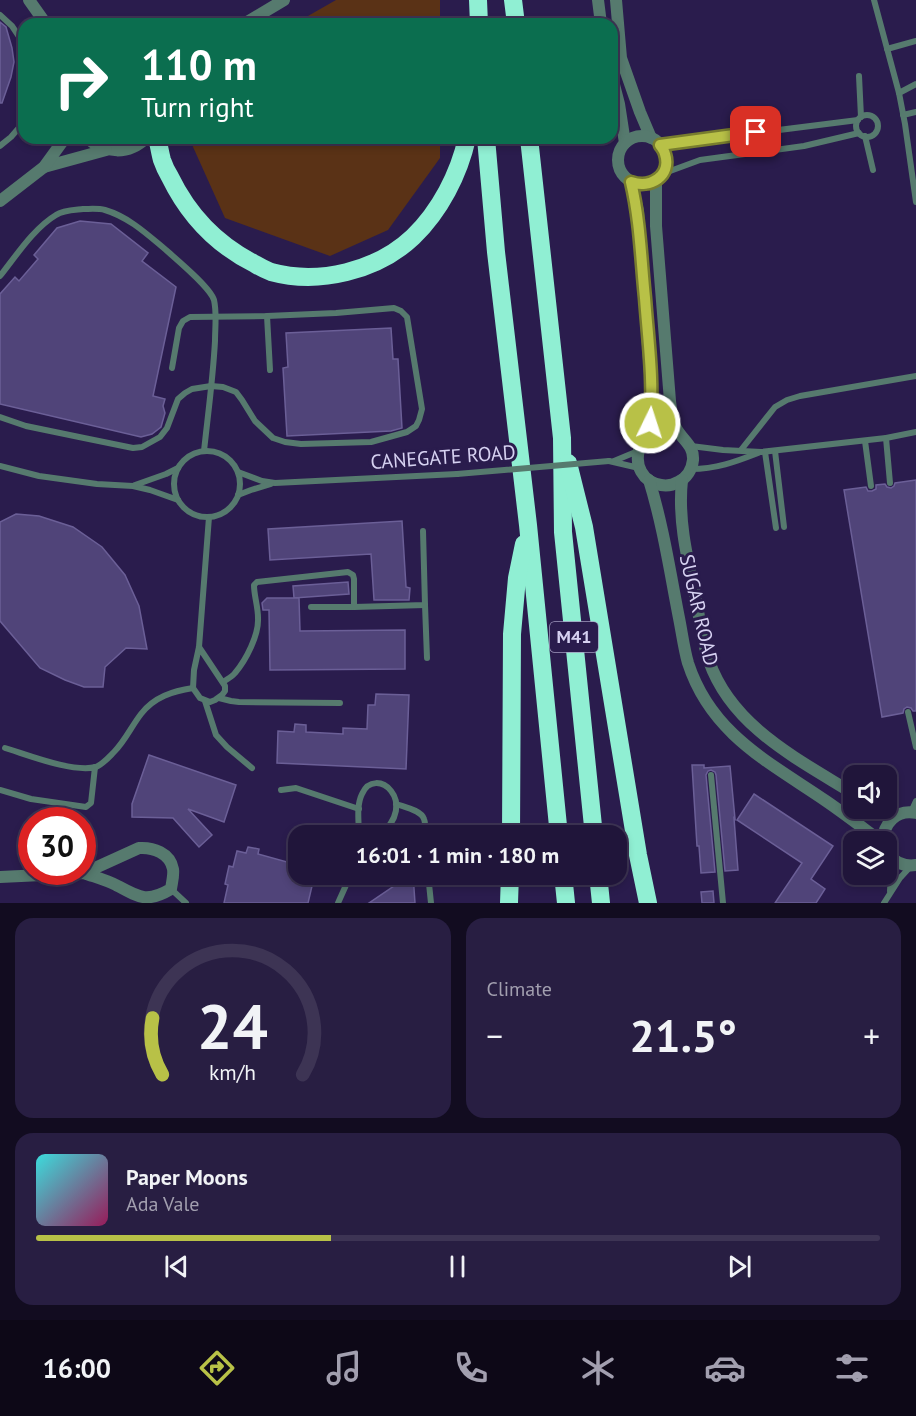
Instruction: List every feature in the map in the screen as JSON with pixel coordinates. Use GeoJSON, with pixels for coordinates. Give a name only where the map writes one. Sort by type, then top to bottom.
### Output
{"type":"FeatureCollection","features":[{"type":"Feature","properties":{"kind":"highway"},"geometry":{"type":"LineString","coordinates":[[478,0],[479,18]]}},
{"type":"Feature","properties":{"kind":"highway"},"geometry":{"type":"LineString","coordinates":[[513,0],[515,18]]}},
{"type":"Feature","properties":{"kind":"highway"},"geometry":{"type":"LineString","coordinates":[[158,144],[162,161],[175,188],[194,216],[217,240],[244,258],[270,271],[295,276],[338,274],[363,267],[386,257],[412,237],[433,213],[453,181],[463,159],[466,144]]}},
{"type":"Feature","properties":{"kind":"highway","name":"M41"},"geometry":{"type":"LineString","coordinates":[[487,144],[496,252],[528,525],[558,825]]}},
{"type":"Feature","properties":{"kind":"highway","name":"M41"},"geometry":{"type":"LineString","coordinates":[[530,144],[562,438],[563,532],[593,825]]}},
{"type":"Feature","properties":{"kind":"highway"},"geometry":{"type":"LineString","coordinates":[[562,438],[584,527],[638,855],[648,903]]}},
{"type":"Feature","properties":{"kind":"highway"},"geometry":{"type":"LineString","coordinates":[[511,825],[512,634],[517,578],[528,525]]}},
{"type":"Feature","properties":{"kind":"highway"},"geometry":{"type":"LineString","coordinates":[[509,903],[510,885]]}},
{"type":"Feature","properties":{"kind":"highway"},"geometry":{"type":"LineString","coordinates":[[564,885],[566,903]]}},
{"type":"Feature","properties":{"kind":"highway"},"geometry":{"type":"LineString","coordinates":[[599,885],[601,903]]}},
{"type":"Feature","properties":{"kind":"street"},"geometry":{"type":"LineString","coordinates":[[29,0],[42,18]]}},
{"type":"Feature","properties":{"kind":"street"},"geometry":{"type":"LineString","coordinates":[[254,18],[284,0]]}},
{"type":"Feature","properties":{"kind":"street"},"geometry":{"type":"LineString","coordinates":[[598,0],[600,18]]}},
{"type":"Feature","properties":{"kind":"street"},"geometry":{"type":"LineString","coordinates":[[616,0],[618,18]]}},
{"type":"Feature","properties":{"kind":"street"},"geometry":{"type":"LineString","coordinates":[[618,23],[621,58],[640,112],[666,154],[666,165],[659,177],[656,226],[670,401],[675,425],[690,446],[693,457],[691,469],[682,480],[665,486],[648,480],[639,468],[637,459],[642,443],[648,436],[663,430],[680,434]]}},
{"type":"Feature","properties":{"kind":"street"},"geometry":{"type":"LineString","coordinates":[[618,100],[625,143]]}},
{"type":"Feature","properties":{"kind":"street"},"geometry":{"type":"LineString","coordinates":[[656,141],[638,136],[625,143],[618,157],[619,167],[631,182],[644,185],[659,177]]}},
{"type":"Feature","properties":{"kind":"street"},"geometry":{"type":"LineString","coordinates":[[0,201],[44,167],[60,144]]}},
{"type":"Feature","properties":{"kind":"street"},"geometry":{"type":"LineString","coordinates":[[95,144],[106,150],[116,151],[126,150],[138,144]]}},
{"type":"Feature","properties":{"kind":"street"},"geometry":{"type":"LineString","coordinates":[[44,167],[106,150]]}},
{"type":"Feature","properties":{"kind":"street"},"geometry":{"type":"LineString","coordinates":[[631,182],[638,212],[651,387],[648,436]]}},
{"type":"Feature","properties":{"kind":"street","name":"SUGAR ROAD"},"geometry":{"type":"LineString","coordinates":[[648,480],[658,510],[688,662],[697,687],[708,705],[727,729],[757,755],[867,831]]}},
{"type":"Feature","properties":{"kind":"street","name":"SUGAR ROAD"},"geometry":{"type":"LineString","coordinates":[[682,480],[681,517],[704,644],[721,687],[737,710],[755,728],[843,788]]}},
{"type":"Feature","properties":{"kind":"street"},"geometry":{"type":"LineString","coordinates":[[897,809],[912,810]]}},
{"type":"Feature","properties":{"kind":"street"},"geometry":{"type":"LineString","coordinates":[[885,831],[892,819],[912,810]]}},
{"type":"Feature","properties":{"kind":"street"},"geometry":{"type":"LineString","coordinates":[[96,868],[139,848],[146,848],[166,857],[173,870],[171,888],[158,902],[141,901],[111,883],[96,877]]}},
{"type":"Feature","properties":{"kind":"street"},"geometry":{"type":"LineString","coordinates":[[897,862],[914,866]]}},
{"type":"Feature","properties":{"kind":"street"},"geometry":{"type":"LineString","coordinates":[[0,877],[18,876]]}},
{"type":"Feature","properties":{"kind":"lane"},"geometry":{"type":"LineString","coordinates":[[874,0],[899,93],[916,202]]}},
{"type":"Feature","properties":{"kind":"lane"},"geometry":{"type":"LineString","coordinates":[[0,15],[18,35]]}},
{"type":"Feature","properties":{"kind":"lane"},"geometry":{"type":"LineString","coordinates":[[887,49],[916,41]]}},
{"type":"Feature","properties":{"kind":"lane"},"geometry":{"type":"LineString","coordinates":[[859,76],[859,118],[856,128],[862,135],[873,170]]}},
{"type":"Feature","properties":{"kind":"lane"},"geometry":{"type":"LineString","coordinates":[[899,93],[916,84]]}},
{"type":"Feature","properties":{"kind":"lane"},"geometry":{"type":"LineString","coordinates":[[903,115],[916,112]]}},
{"type":"Feature","properties":{"kind":"lane"},"geometry":{"type":"LineString","coordinates":[[656,141],[859,118],[866,115],[871,116],[878,124],[875,134],[870,136],[862,135],[804,146],[700,160],[659,177]]}},
{"type":"Feature","properties":{"kind":"lane"},"geometry":{"type":"LineString","coordinates":[[0,146],[18,129]]}},
{"type":"Feature","properties":{"kind":"lane"},"geometry":{"type":"LineString","coordinates":[[0,276],[30,240],[57,214],[73,210],[103,209],[134,224],[208,290],[213,298],[216,316],[214,364],[204,451],[194,453],[166,474],[133,486]]}},
{"type":"Feature","properties":{"kind":"lane"},"geometry":{"type":"LineString","coordinates":[[0,417],[26,426],[133,448],[142,447],[160,437],[167,428],[181,396],[192,389],[211,386],[223,387],[236,393],[255,421],[273,438],[301,444],[371,442],[407,432],[416,426],[422,409],[407,317],[401,311],[389,307],[336,313],[190,317],[178,328],[172,368]]}},
{"type":"Feature","properties":{"kind":"lane"},"geometry":{"type":"LineString","coordinates":[[267,316],[270,370]]}},
{"type":"Feature","properties":{"kind":"lane"},"geometry":{"type":"LineString","coordinates":[[741,450],[775,407],[787,400],[916,376]]}},
{"type":"Feature","properties":{"kind":"lane"},"geometry":{"type":"LineString","coordinates":[[690,446],[763,452],[865,441],[916,432]]}},
{"type":"Feature","properties":{"kind":"lane"},"geometry":{"type":"LineString","coordinates":[[886,438],[890,483]]}},
{"type":"Feature","properties":{"kind":"lane"},"geometry":{"type":"LineString","coordinates":[[865,441],[871,486]]}},
{"type":"Feature","properties":{"kind":"lane","name":"CANEGATE ROAD"},"geometry":{"type":"LineString","coordinates":[[204,451],[224,456],[238,472],[275,483],[457,474],[611,461],[638,451]]}},
{"type":"Feature","properties":{"kind":"lane"},"geometry":{"type":"LineString","coordinates":[[775,451],[784,527]]}},
{"type":"Feature","properties":{"kind":"lane"},"geometry":{"type":"LineString","coordinates":[[691,469],[706,469],[763,452]]}},
{"type":"Feature","properties":{"kind":"lane"},"geometry":{"type":"LineString","coordinates":[[763,452],[776,528]]}},
{"type":"Feature","properties":{"kind":"lane","name":"CANEGATE ROAD"},"geometry":{"type":"LineString","coordinates":[[611,461],[639,468]]}},
{"type":"Feature","properties":{"kind":"lane"},"geometry":{"type":"LineString","coordinates":[[0,466],[39,476],[97,484],[133,486],[178,500]]}},
{"type":"Feature","properties":{"kind":"lane"},"geometry":{"type":"LineString","coordinates":[[178,467],[174,478],[174,489],[178,500],[196,515],[209,517],[199,646],[193,688],[197,694],[210,702],[219,698],[225,691],[225,686],[199,646]]}},
{"type":"Feature","properties":{"kind":"lane"},"geometry":{"type":"LineString","coordinates":[[238,472],[240,484],[238,495]]}},
{"type":"Feature","properties":{"kind":"lane","name":"CANEGATE ROAD"},"geometry":{"type":"LineString","coordinates":[[209,517],[226,510],[238,495],[275,483]]}},
{"type":"Feature","properties":{"kind":"lane"},"geometry":{"type":"LineString","coordinates":[[423,531],[427,658]]}},
{"type":"Feature","properties":{"kind":"lane"},"geometry":{"type":"LineString","coordinates":[[223,682],[234,674],[255,638],[258,622],[254,585],[257,582],[348,572],[353,575],[354,579],[354,608]]}},
{"type":"Feature","properties":{"kind":"lane"},"geometry":{"type":"LineString","coordinates":[[311,607],[425,605]]}},
{"type":"Feature","properties":{"kind":"lane"},"geometry":{"type":"LineString","coordinates":[[5,748],[71,767],[95,767],[106,761],[118,748],[140,715],[153,702],[175,691],[193,688]]}},
{"type":"Feature","properties":{"kind":"lane"},"geometry":{"type":"LineString","coordinates":[[219,698],[231,701],[340,703]]}},
{"type":"Feature","properties":{"kind":"lane"},"geometry":{"type":"LineString","coordinates":[[206,700],[216,735],[252,768]]}},
{"type":"Feature","properties":{"kind":"lane"},"geometry":{"type":"LineString","coordinates":[[908,712],[916,747]]}},
{"type":"Feature","properties":{"kind":"lane"},"geometry":{"type":"LineString","coordinates":[[0,790],[31,800],[86,807],[91,803],[95,767]]}},
{"type":"Feature","properties":{"kind":"lane"},"geometry":{"type":"LineString","coordinates":[[711,775],[723,903]]}},
{"type":"Feature","properties":{"kind":"lane"},"geometry":{"type":"LineString","coordinates":[[359,825],[359,809],[363,790],[375,783],[383,785],[394,793],[396,813],[390,825]]}},
{"type":"Feature","properties":{"kind":"lane"},"geometry":{"type":"LineString","coordinates":[[281,790],[296,788],[359,809]]}},
{"type":"Feature","properties":{"kind":"lane"},"geometry":{"type":"LineString","coordinates":[[396,804],[419,813],[424,819],[424,825]]}},
{"type":"Feature","properties":{"kind":"lane"},"geometry":{"type":"LineString","coordinates":[[884,903],[900,878],[914,866]]}},
{"type":"Feature","properties":{"kind":"lane"},"geometry":{"type":"LineString","coordinates":[[338,903],[346,885]]}},
{"type":"Feature","properties":{"kind":"lane"},"geometry":{"type":"LineString","coordinates":[[429,885],[431,903]]}},
{"type":"Feature","properties":{"kind":"lane"},"geometry":{"type":"LineString","coordinates":[[890,885],[890,892]]}},
{"type":"Feature","properties":{"kind":"lane"},"geometry":{"type":"LineString","coordinates":[[171,888],[186,903]]}},
{"type":"Feature","properties":{"kind":"shaded area"},"geometry":{"type":"Polygon","coordinates":[[[336,0],[440,0],[440,18],[304,18],[336,0]]]}},
{"type":"Feature","properties":{"kind":"shaded area"},"geometry":{"type":"Polygon","coordinates":[[[192,144],[440,144],[440,158],[388,230],[330,256],[225,218],[192,144]]]}},
{"type":"Feature","properties":{"kind":"building"},"geometry":{"type":"Polygon","coordinates":[[[0,22],[6,27],[14,62],[2,103],[0,103],[0,22]]]}},
{"type":"Feature","properties":{"kind":"building"},"geometry":{"type":"Polygon","coordinates":[[[80,221],[111,224],[148,253],[142,261],[176,287],[153,396],[165,399],[163,406],[165,413],[161,427],[152,434],[141,437],[0,404],[0,294],[15,277],[19,281],[38,259],[34,255],[57,228],[80,221]]]}},
{"type":"Feature","properties":{"kind":"building"},"geometry":{"type":"Polygon","coordinates":[[[391,328],[393,359],[398,359],[402,428],[391,431],[287,436],[283,368],[288,367],[286,333],[391,328]]]}},
{"type":"Feature","properties":{"kind":"building"},"geometry":{"type":"Polygon","coordinates":[[[916,480],[916,711],[907,707],[903,713],[882,717],[844,490],[866,487],[868,491],[872,491],[876,489],[876,485],[885,484],[891,488],[895,483],[916,480]]]}},
{"type":"Feature","properties":{"kind":"building"},"geometry":{"type":"Polygon","coordinates":[[[16,514],[39,516],[73,527],[102,547],[125,575],[139,606],[147,649],[126,648],[105,667],[103,687],[84,687],[40,668],[0,621],[0,522],[16,514]]]}},
{"type":"Feature","properties":{"kind":"building"},"geometry":{"type":"Polygon","coordinates":[[[402,521],[406,587],[410,588],[409,600],[374,600],[371,554],[270,560],[268,529],[402,521]]]}},
{"type":"Feature","properties":{"kind":"building"},"geometry":{"type":"Polygon","coordinates":[[[348,582],[349,594],[294,598],[293,586],[348,582]]]}},
{"type":"Feature","properties":{"kind":"building"},"geometry":{"type":"Polygon","coordinates":[[[267,598],[299,598],[300,631],[405,630],[405,669],[270,670],[269,610],[263,610],[262,603],[267,598]]]}},
{"type":"Feature","properties":{"kind":"building"},"geometry":{"type":"Polygon","coordinates":[[[376,694],[409,695],[406,769],[277,763],[278,731],[294,732],[295,724],[306,725],[306,732],[343,734],[343,728],[367,729],[368,705],[375,705],[376,694]]]}},
{"type":"Feature","properties":{"kind":"building"},"geometry":{"type":"Polygon","coordinates":[[[149,755],[236,785],[224,822],[188,809],[212,835],[199,847],[173,818],[132,817],[132,804],[149,755]]]}},
{"type":"Feature","properties":{"kind":"building"},"geometry":{"type":"Polygon","coordinates":[[[692,765],[704,765],[704,768],[730,766],[738,870],[725,871],[716,775],[711,770],[706,775],[715,872],[701,873],[692,765]]]}},
{"type":"Feature","properties":{"kind":"building"},"geometry":{"type":"Polygon","coordinates":[[[754,794],[833,846],[811,879],[825,889],[816,903],[775,903],[802,863],[737,820],[754,794]]]}},
{"type":"Feature","properties":{"kind":"building"},"geometry":{"type":"Polygon","coordinates":[[[248,847],[259,849],[258,854],[288,862],[288,885],[312,886],[308,903],[224,903],[229,866],[233,867],[237,851],[246,853],[248,847]]]}},
{"type":"Feature","properties":{"kind":"building"},"geometry":{"type":"Polygon","coordinates":[[[396,885],[414,885],[415,903],[369,903],[396,885]]]}},
{"type":"Feature","properties":{"kind":"building"},"geometry":{"type":"Polygon","coordinates":[[[713,891],[714,903],[702,903],[701,892],[713,891]]]}},
{"type":"Feature","properties":{"kind":"route"},"geometry":{"type":"LineString","coordinates":[[650,423],[649,350],[638,212],[631,182],[644,185],[656,181],[662,174],[666,165],[666,154],[660,145],[756,132]]}}]}
